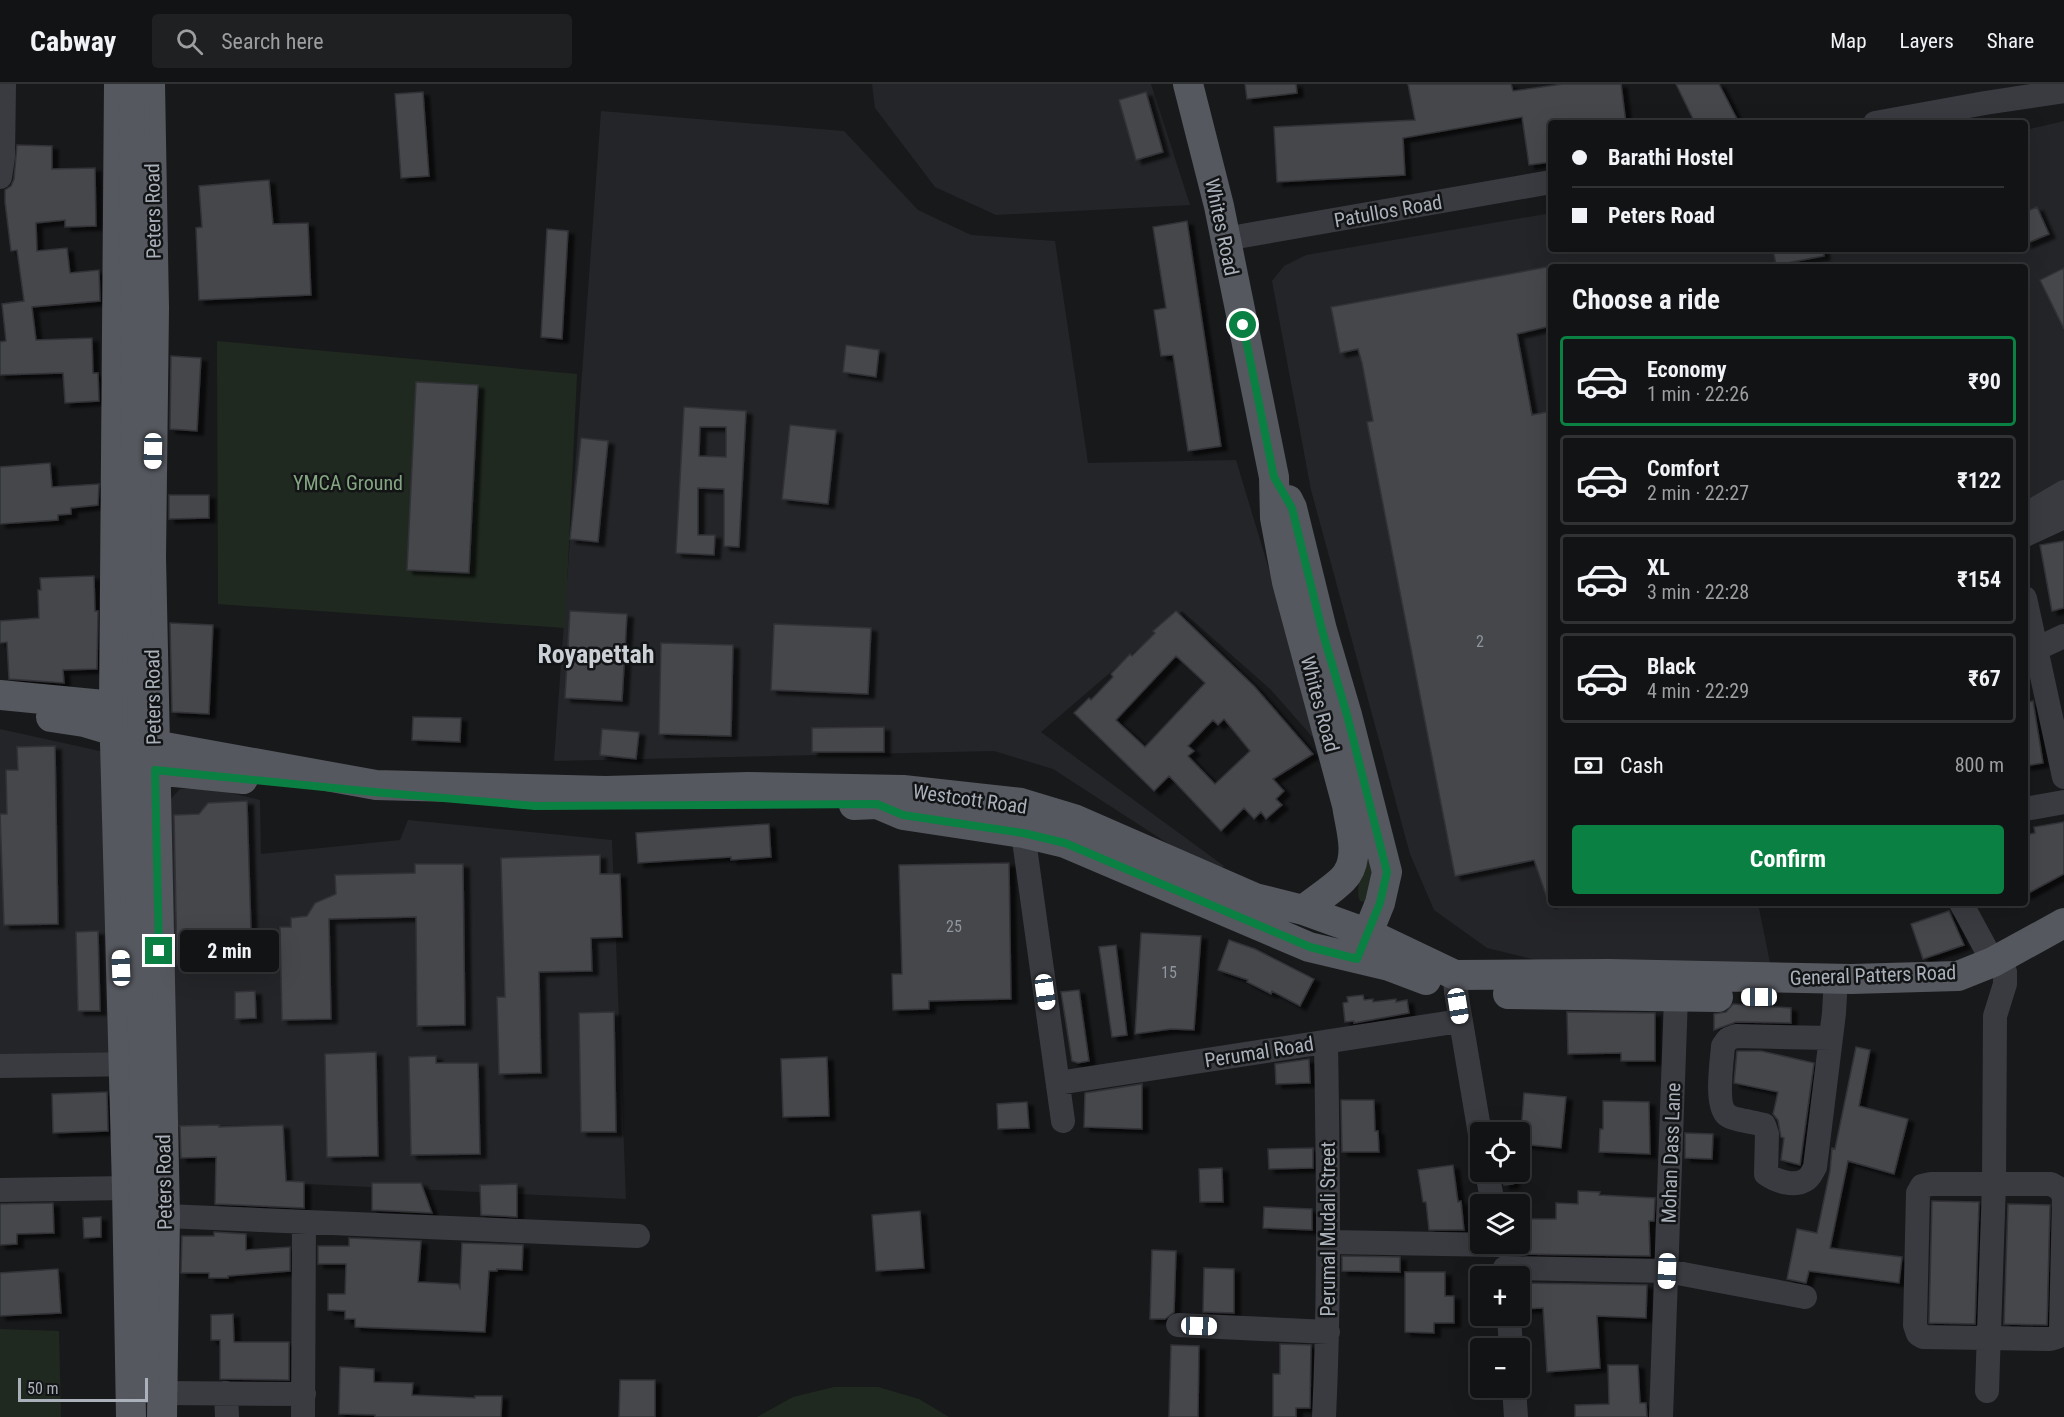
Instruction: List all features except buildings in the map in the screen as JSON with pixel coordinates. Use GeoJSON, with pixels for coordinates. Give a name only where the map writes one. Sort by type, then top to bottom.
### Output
{"type":"FeatureCollection","features":[{"type":"Feature","properties":{"kind":"main road","name":"Peters Road"},"geometry":{"type":"LineString","coordinates":[[119,84],[114,718],[131,1417]]}},
{"type":"Feature","properties":{"kind":"main road"},"geometry":{"type":"LineString","coordinates":[[134,84],[138,785],[153,1404]]}},
{"type":"Feature","properties":{"kind":"main road","name":"Peters Road"},"geometry":{"type":"LineString","coordinates":[[150,84],[154,308],[151,557],[165,1216],[153,1404]]}},
{"type":"Feature","properties":{"kind":"main road","name":"Whites Road"},"geometry":{"type":"LineString","coordinates":[[1188,84],[1219,206],[1274,477],[1275,518],[1287,582],[1347,805],[1353,839],[1353,859],[1347,876],[1303,910]]}},
{"type":"Feature","properties":{"kind":"main road","name":"Whites Road"},"geometry":{"type":"LineString","coordinates":[[1274,477],[1292,508],[1387,872],[1380,903],[1362,946]]}},
{"type":"Feature","properties":{"kind":"main road"},"geometry":{"type":"LineString","coordinates":[[0,695],[114,718],[154,757]]}},
{"type":"Feature","properties":{"kind":"main road"},"geometry":{"type":"LineString","coordinates":[[0,712],[84,722],[114,718]]}},
{"type":"Feature","properties":{"kind":"main road","name":"Westcott Road"},"geometry":{"type":"LineString","coordinates":[[154,757],[376,785],[606,791],[748,787],[903,790],[1021,803],[1074,819],[1255,898],[1303,910],[1362,946],[1389,966],[1455,983]]}},
{"type":"Feature","properties":{"kind":"main road","name":"Westcott Road"},"geometry":{"type":"LineString","coordinates":[[154,757],[374,792],[535,806],[877,804],[903,815],[1023,833],[1065,843],[1310,947],[1362,946]]}},
{"type":"Feature","properties":{"kind":"main road","name":"General Patters Road"},"geometry":{"type":"LineString","coordinates":[[1455,983],[1676,997],[1835,995],[1946,990],[1999,967],[2064,923]]}},
{"type":"Feature","properties":{"kind":"main road","name":"General Patters Road"},"geometry":{"type":"LineString","coordinates":[[1455,983],[1609,974],[1851,979],[1958,976],[2028,962],[2064,939]]}},
{"type":"Feature","properties":{"kind":"street"},"geometry":{"type":"LineString","coordinates":[[1,164],[4,84]]}},
{"type":"Feature","properties":{"kind":"street"},"geometry":{"type":"LineString","coordinates":[[1970,84],[1985,103]]}},
{"type":"Feature","properties":{"kind":"street"},"geometry":{"type":"LineString","coordinates":[[1892,120],[2064,92]]}},
{"type":"Feature","properties":{"kind":"street","name":"Patullos Road"},"geometry":{"type":"LineString","coordinates":[[1225,238],[1548,183]]}},
{"type":"Feature","properties":{"kind":"street"},"geometry":{"type":"LineString","coordinates":[[2028,513],[2064,492]]}},
{"type":"Feature","properties":{"kind":"street"},"geometry":{"type":"LineString","coordinates":[[2028,534],[2064,517]]}},
{"type":"Feature","properties":{"kind":"street"},"geometry":{"type":"LineString","coordinates":[[2028,612],[2064,777]]}},
{"type":"Feature","properties":{"kind":"street"},"geometry":{"type":"LineString","coordinates":[[2036,649],[2064,636]]}},
{"type":"Feature","properties":{"kind":"street"},"geometry":{"type":"LineString","coordinates":[[1003,801],[1023,833],[1063,1121]]}},
{"type":"Feature","properties":{"kind":"street"},"geometry":{"type":"LineString","coordinates":[[2028,808],[2064,802]]}},
{"type":"Feature","properties":{"kind":"street"},"geometry":{"type":"LineString","coordinates":[[1963,906],[1999,967],[2005,984],[1995,1016],[1994,1183],[1987,1390]]}},
{"type":"Feature","properties":{"kind":"street"},"geometry":{"type":"LineString","coordinates":[[1455,983],[1478,1122]]}},
{"type":"Feature","properties":{"kind":"street"},"geometry":{"type":"LineString","coordinates":[[1830,1038],[1736,1036],[1728,1039],[1723,1046],[1720,1096],[1722,1108],[1728,1116],[1764,1125],[1767,1134],[1766,1174],[1777,1181],[1795,1183],[1806,1180],[1815,1167],[1830,1038],[1835,995]]}},
{"type":"Feature","properties":{"kind":"street","name":"Mohan Dass Lane"},"geometry":{"type":"LineString","coordinates":[[1661,1417],[1676,997]]}},
{"type":"Feature","properties":{"kind":"street","name":"Perumal Road"},"geometry":{"type":"LineString","coordinates":[[1058,1083],[1460,1021]]}},
{"type":"Feature","properties":{"kind":"street","name":"Perumal Mudali Street"},"geometry":{"type":"LineString","coordinates":[[1324,1417],[1329,1242],[1326,1042]]}},
{"type":"Feature","properties":{"kind":"street"},"geometry":{"type":"LineString","coordinates":[[0,1066],[124,1063],[162,1065]]}},
{"type":"Feature","properties":{"kind":"street"},"geometry":{"type":"LineString","coordinates":[[1994,1183],[2051,1184],[2060,1189],[2064,1197],[2061,1330],[2057,1337],[2050,1339],[1923,1337],[1918,1334],[1915,1325],[1918,1193],[1922,1186],[1931,1184],[1994,1183]]}},
{"type":"Feature","properties":{"kind":"street"},"geometry":{"type":"LineString","coordinates":[[0,1190],[127,1188]]}},
{"type":"Feature","properties":{"kind":"street"},"geometry":{"type":"LineString","coordinates":[[165,1216],[639,1236]]}},
{"type":"Feature","properties":{"kind":"street"},"geometry":{"type":"LineString","coordinates":[[153,1404],[304,1406],[304,1222]]}},
{"type":"Feature","properties":{"kind":"street"},"geometry":{"type":"LineString","coordinates":[[1329,1242],[1470,1244]]}},
{"type":"Feature","properties":{"kind":"street"},"geometry":{"type":"LineString","coordinates":[[1530,1272],[1667,1271],[1805,1297]]}},
{"type":"Feature","properties":{"kind":"street"},"geometry":{"type":"LineString","coordinates":[[1178,1325],[1328,1332]]}},
{"type":"Feature","properties":{"kind":"street"},"geometry":{"type":"LineString","coordinates":[[1515,1398],[1516,1417]]}},
{"type":"Feature","properties":{"kind":"shaded area"},"geometry":{"type":"Polygon","coordinates":[[[872,84],[1151,84],[1190,205],[996,215],[935,187],[875,108],[872,84]]]}},
{"type":"Feature","properties":{"kind":"shaded area"},"geometry":{"type":"Polygon","coordinates":[[[601,111],[844,131],[918,210],[971,235],[1055,241],[1088,463],[1236,460],[1323,749],[1271,690],[1182,611],[1041,732],[1224,866],[1215,874],[1053,769],[994,751],[554,761],[601,111]]]}},
{"type":"Feature","properties":{"kind":"shaded area"},"geometry":{"type":"Polygon","coordinates":[[[2064,121],[2064,501],[2028,518],[2028,264],[1548,264],[1548,906],[1759,906],[1771,968],[1536,960],[1487,948],[1434,910],[1410,854],[1311,490],[1272,281],[1284,266],[1306,255],[1548,214],[1548,252],[2028,252],[2028,129],[2064,121]]]}},
{"type":"Feature","properties":{"kind":"shaded area"},"geometry":{"type":"Polygon","coordinates":[[[0,729],[109,753],[112,1064],[0,1064],[0,729]]]}},
{"type":"Feature","properties":{"kind":"shaded area"},"geometry":{"type":"Polygon","coordinates":[[[209,788],[260,800],[261,854],[400,840],[408,820],[612,840],[626,1199],[283,1183],[275,1125],[170,1127],[165,805],[180,789],[209,788]]]}},
{"type":"Feature","properties":{"kind":"green space","name":"YMCA Ground"},"geometry":{"type":"Polygon","coordinates":[[[217,341],[577,374],[565,628],[218,604],[217,341]]]}},
{"type":"Feature","properties":{"kind":"green space"},"geometry":{"type":"Polygon","coordinates":[[[1367,860],[1371,860],[1382,893],[1372,903],[1360,901],[1358,892],[1359,880],[1367,860]]]}},
{"type":"Feature","properties":{"kind":"green space"},"geometry":{"type":"Polygon","coordinates":[[[0,1329],[59,1331],[61,1417],[0,1417],[0,1329]]]}},
{"type":"Feature","properties":{"kind":"green space"},"geometry":{"type":"Polygon","coordinates":[[[834,1387],[878,1387],[919,1399],[949,1417],[757,1417],[793,1397],[834,1387]]]}},
{"type":"Feature","properties":{"kind":"district","name":"Royapettah"},"geometry":{"type":"Point","coordinates":[596,654]}},
{"type":"Feature","properties":{"kind":"route"},"geometry":{"type":"LineString","coordinates":[[159,951],[155,770],[535,806],[877,804],[903,815],[1023,833],[1065,843],[1310,947],[1357,959],[1380,903],[1387,872],[1292,508],[1274,477],[1243,325]]}}]}
